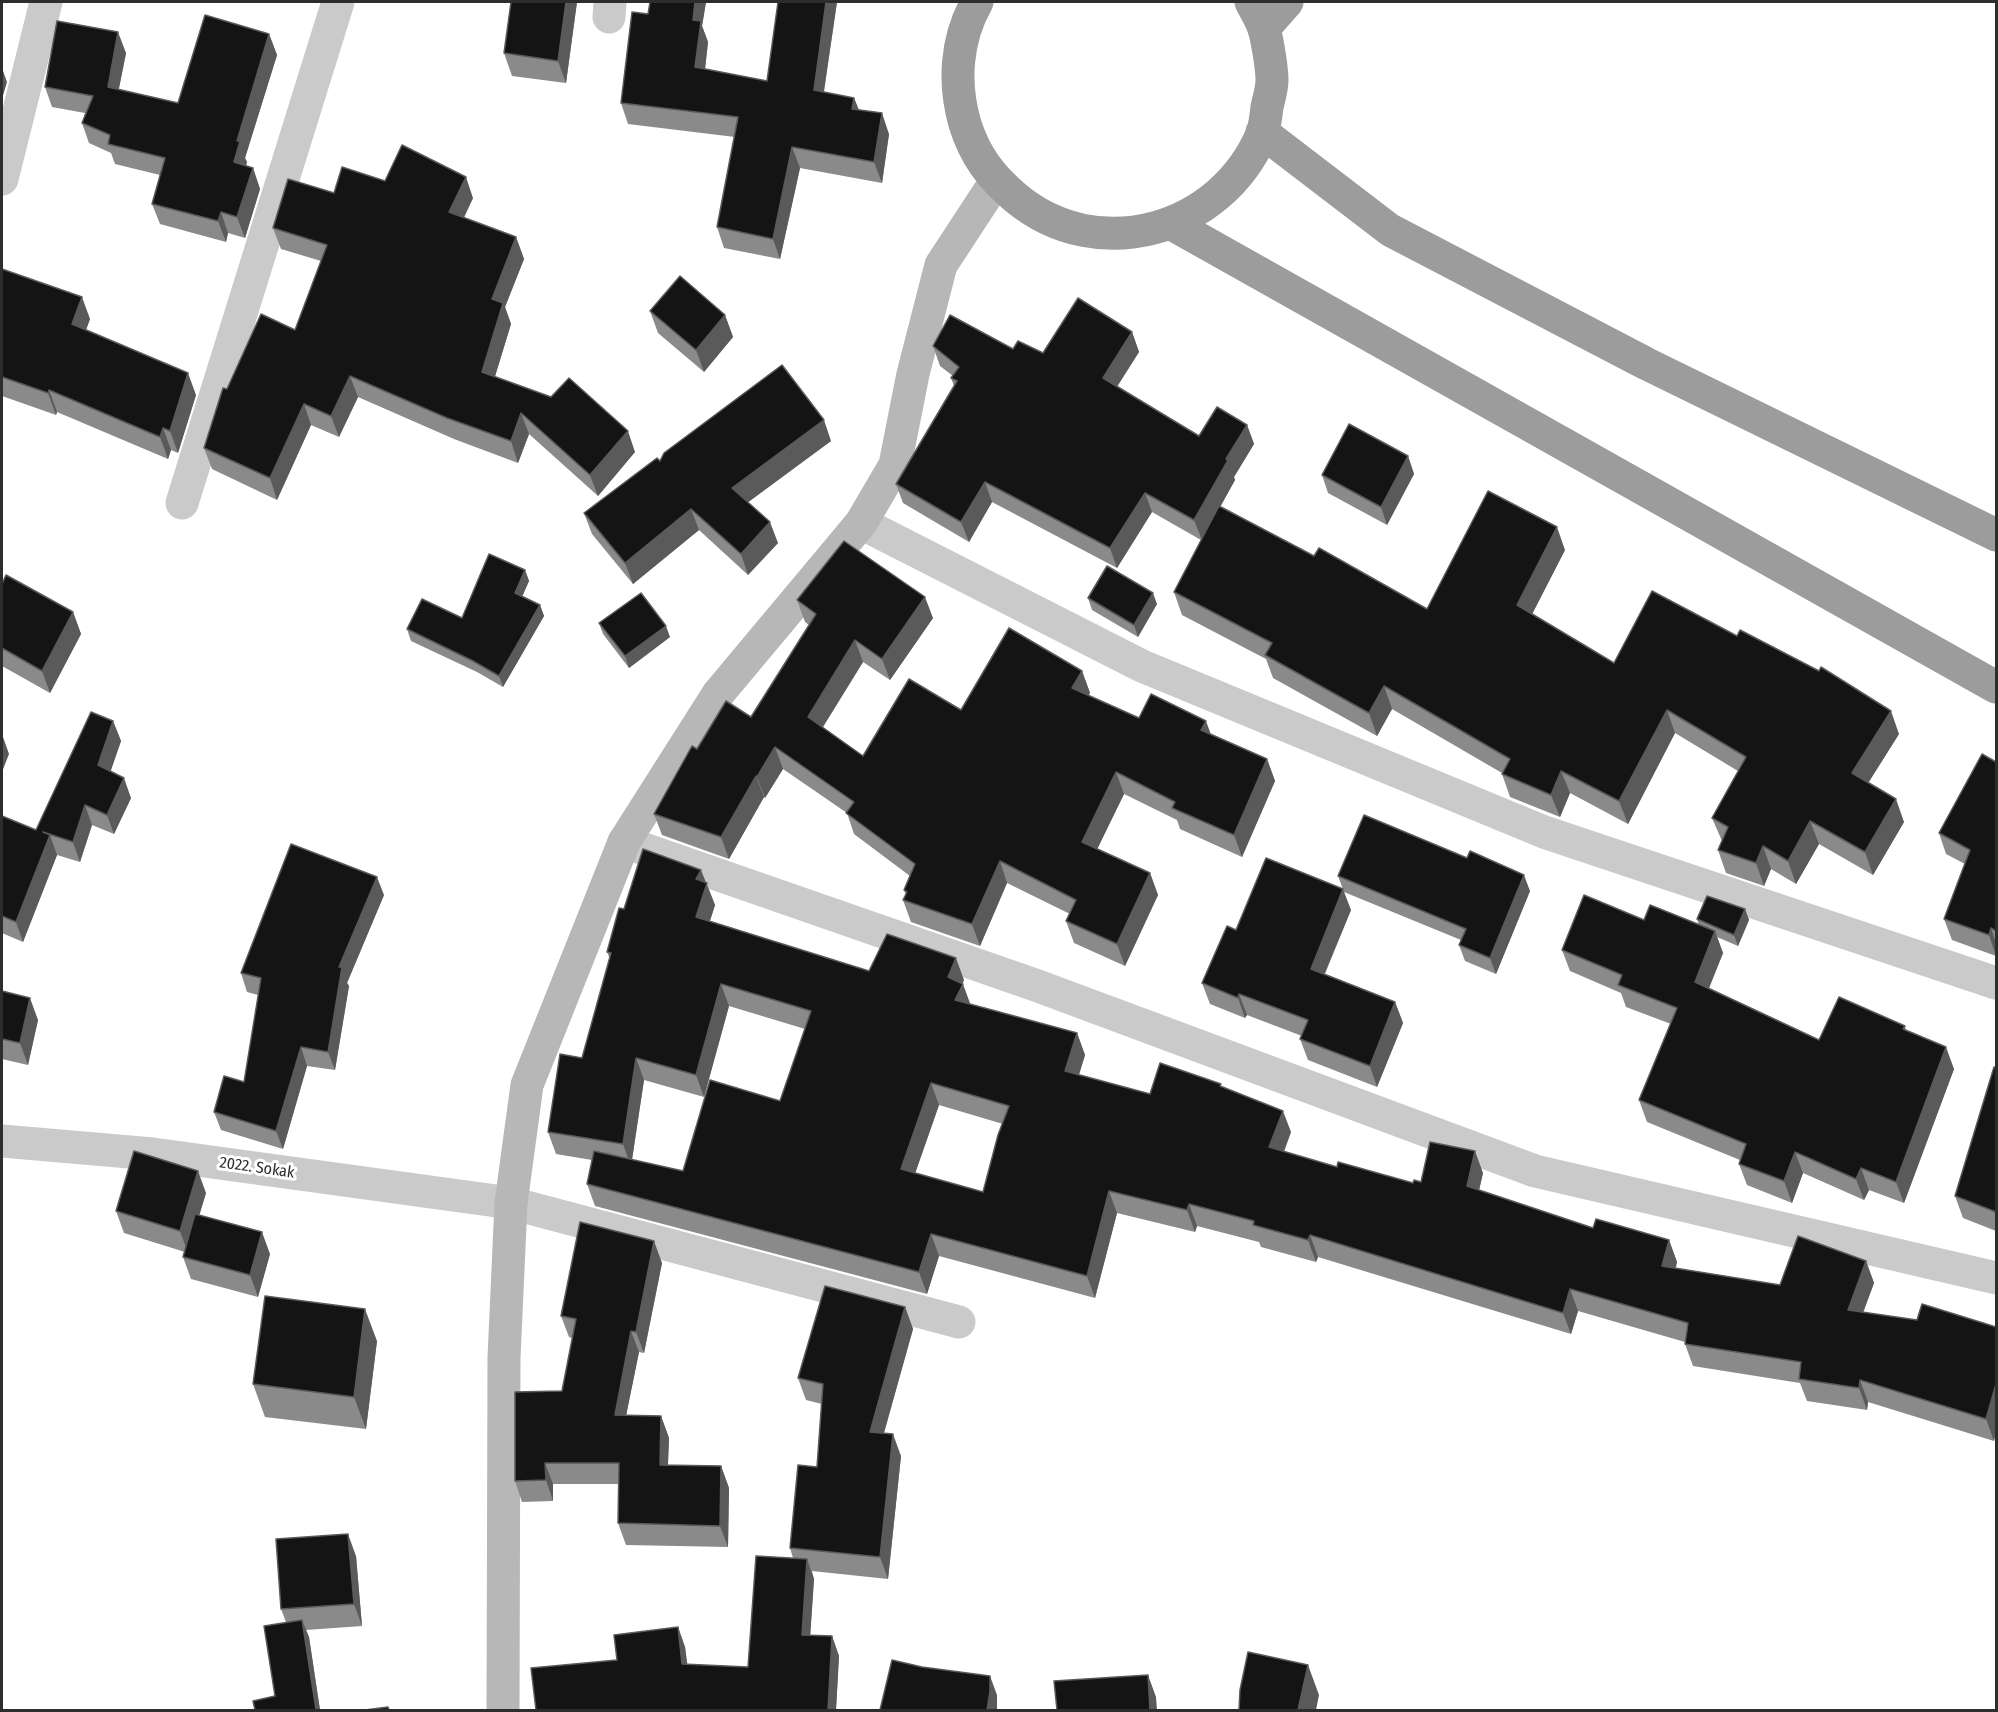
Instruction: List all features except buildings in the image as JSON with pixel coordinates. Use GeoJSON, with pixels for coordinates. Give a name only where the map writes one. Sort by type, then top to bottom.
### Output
{"type":"FeatureCollection","features":[{"type":"Feature","properties":{"kind":"highway"},"geometry":{"type":"LineString","coordinates":[[971,7],[957,60],[959,104],[972,145],[996,181],[1033,212],[1078,230],[1125,234],[1172,224],[1210,202],[1241,171],[1262,132],[1272,80],[1258,15],[1287,2]]}},
{"type":"Feature","properties":{"kind":"highway"},"geometry":{"type":"LineString","coordinates":[[1262,132],[1390,230],[1647,364],[1996,535]]}},
{"type":"Feature","properties":{"kind":"highway"},"geometry":{"type":"LineString","coordinates":[[1172,224],[1996,687]]}},
{"type":"Feature","properties":{"kind":"main road"},"geometry":{"type":"LineString","coordinates":[[503,1710],[504,1358],[511,1203],[526,1085],[624,842],[718,694],[861,523],[895,465],[913,374],[941,265],[996,181]]}},
{"type":"Feature","properties":{"kind":"street"},"geometry":{"type":"LineString","coordinates":[[2,179],[46,2]]}},
{"type":"Feature","properties":{"kind":"street"},"geometry":{"type":"LineString","coordinates":[[182,502],[338,2]]}},
{"type":"Feature","properties":{"kind":"street"},"geometry":{"type":"LineString","coordinates":[[861,523],[1142,666],[1544,832],[1996,983]]}},
{"type":"Feature","properties":{"kind":"street"},"geometry":{"type":"LineString","coordinates":[[624,842],[1038,986],[1535,1171],[1996,1278]]}},
{"type":"Feature","properties":{"kind":"street","name":"2022. Sokak"},"geometry":{"type":"LineString","coordinates":[[2,1141],[153,1154],[511,1203],[959,1322]]}}]}
